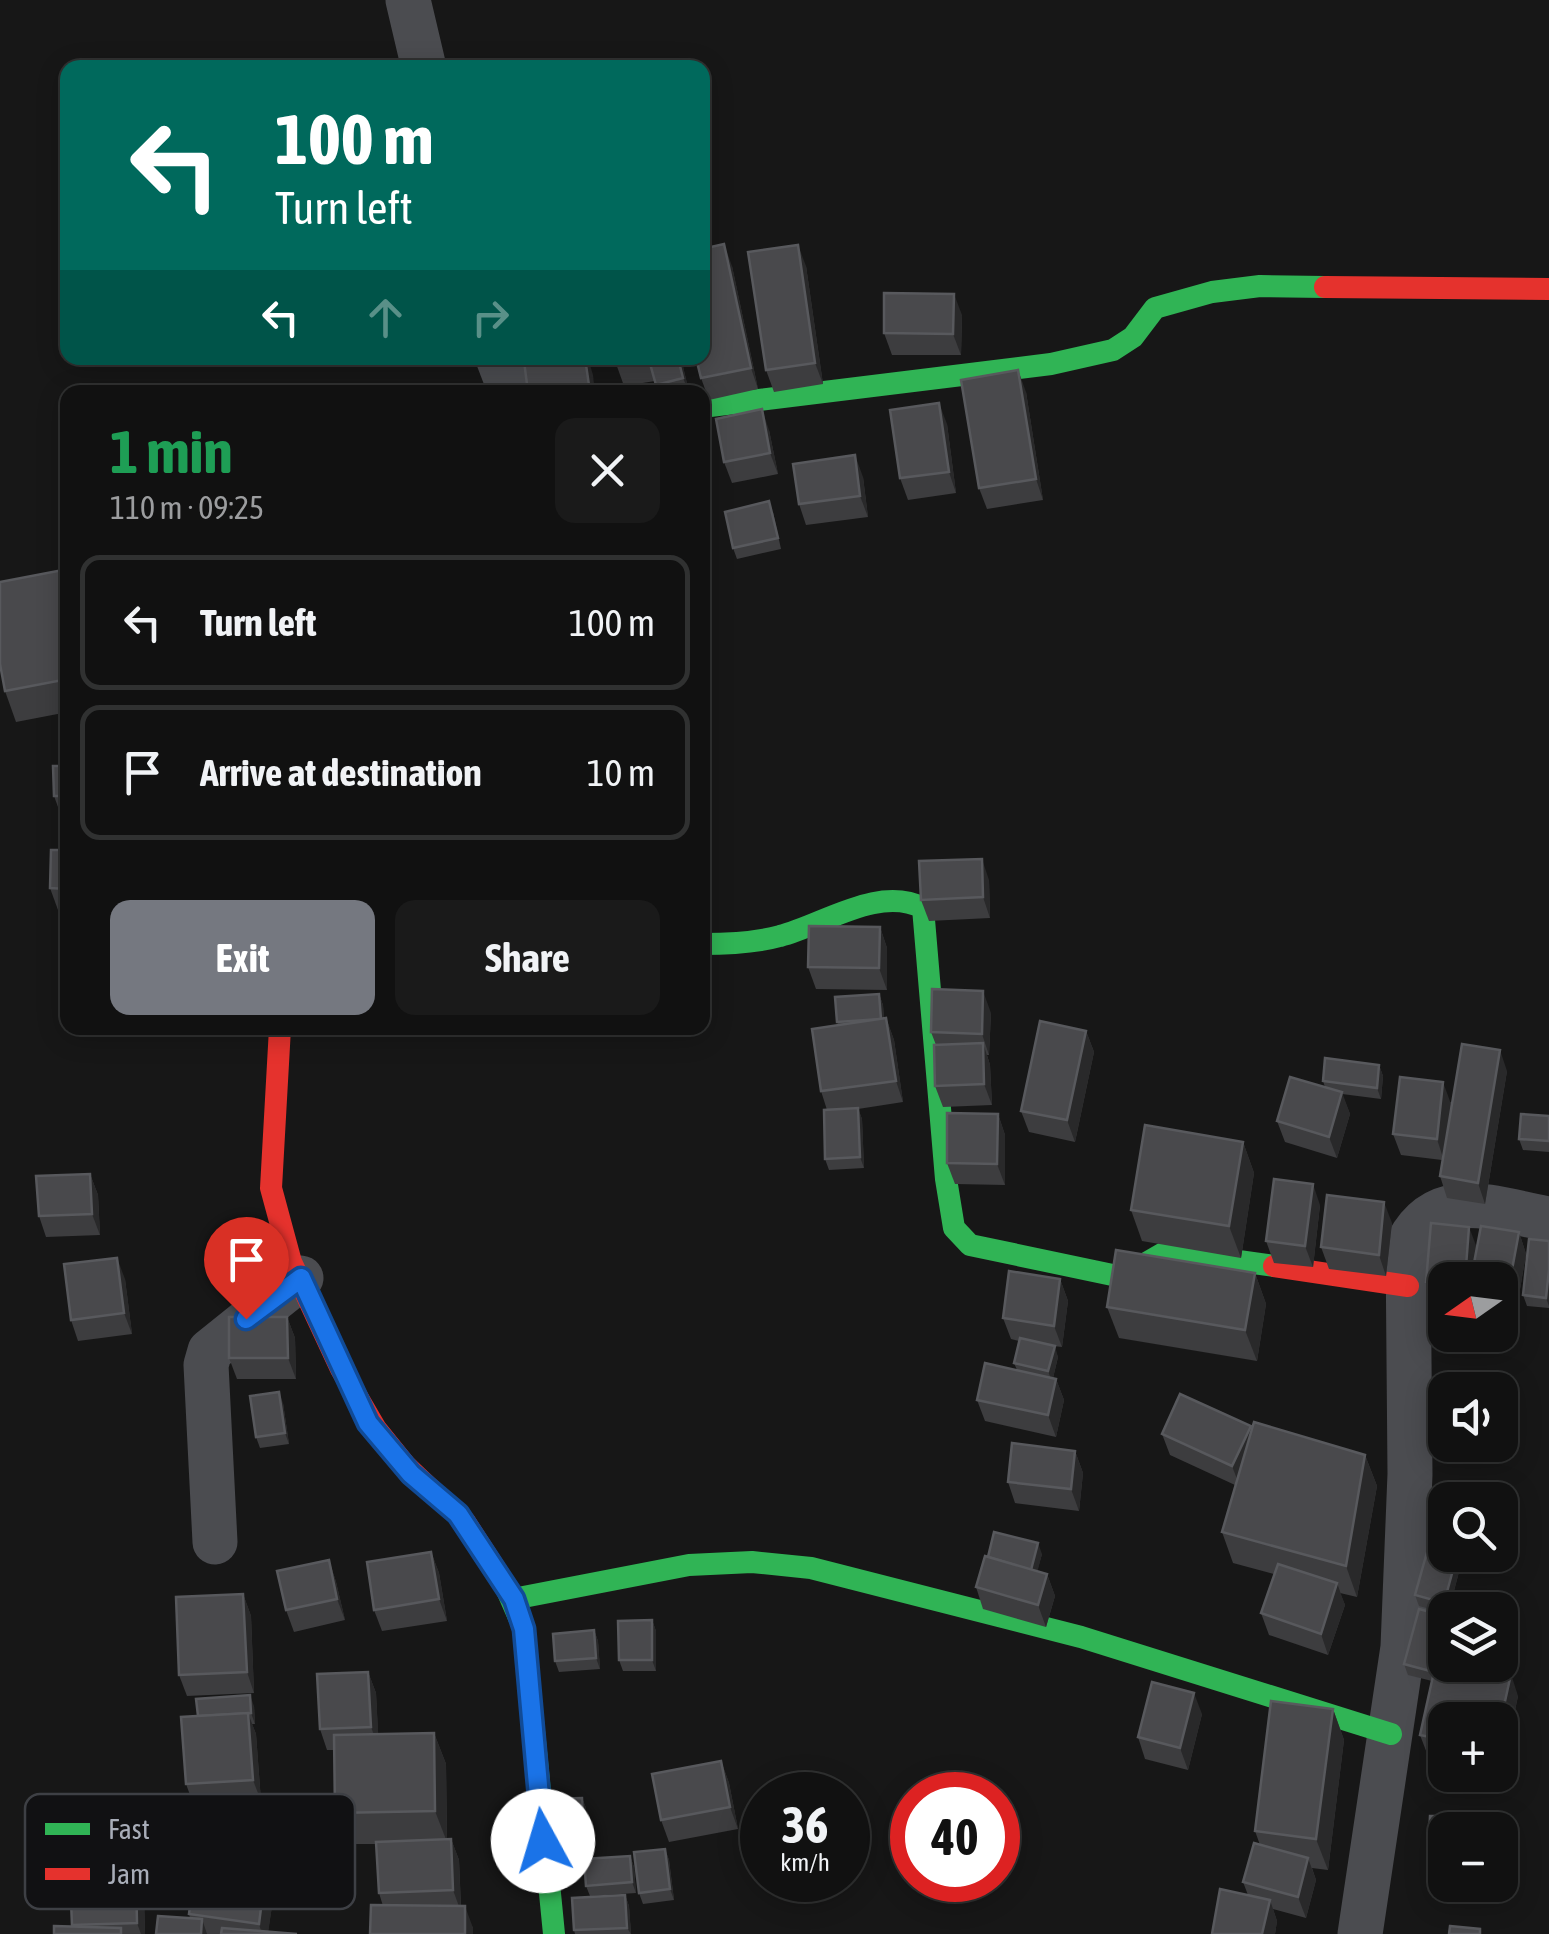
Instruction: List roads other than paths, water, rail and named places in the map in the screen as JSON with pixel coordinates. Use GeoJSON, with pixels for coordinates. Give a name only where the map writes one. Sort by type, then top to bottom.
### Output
{"type":"FeatureCollection","features":[{"type":"Feature","properties":{"kind":"street"},"geometry":{"type":"LineString","coordinates":[[408,0],[422,60]]}},
{"type":"Feature","properties":{"kind":"street"},"geometry":{"type":"LineString","coordinates":[[710,406],[1082,357],[1125,344],[1155,308],[1212,292],[1260,286],[1549,289]]}},
{"type":"Feature","properties":{"kind":"street"},"geometry":{"type":"LineString","coordinates":[[710,943],[779,937],[866,906],[907,900],[923,908],[946,1179],[954,1228],[970,1245],[1122,1276],[1167,1252],[1408,1286]]}},
{"type":"Feature","properties":{"kind":"street"},"geometry":{"type":"LineString","coordinates":[[280,1035],[271,1180],[274,1212],[301,1278],[368,1423],[411,1474],[458,1514],[514,1599],[524,1629],[554,1934]]}},
{"type":"Feature","properties":{"kind":"street"},"geometry":{"type":"LineString","coordinates":[[1360,1934],[1403,1648],[1408,1532],[1408,1242],[1429,1214],[1460,1204],[1549,1218]]}},
{"type":"Feature","properties":{"kind":"street"},"geometry":{"type":"LineString","coordinates":[[214,1542],[206,1365],[210,1351],[301,1278]]}},
{"type":"Feature","properties":{"kind":"street"},"geometry":{"type":"LineString","coordinates":[[514,1599],[689,1564],[752,1562],[811,1568],[1081,1638],[1391,1734]]}}]}
